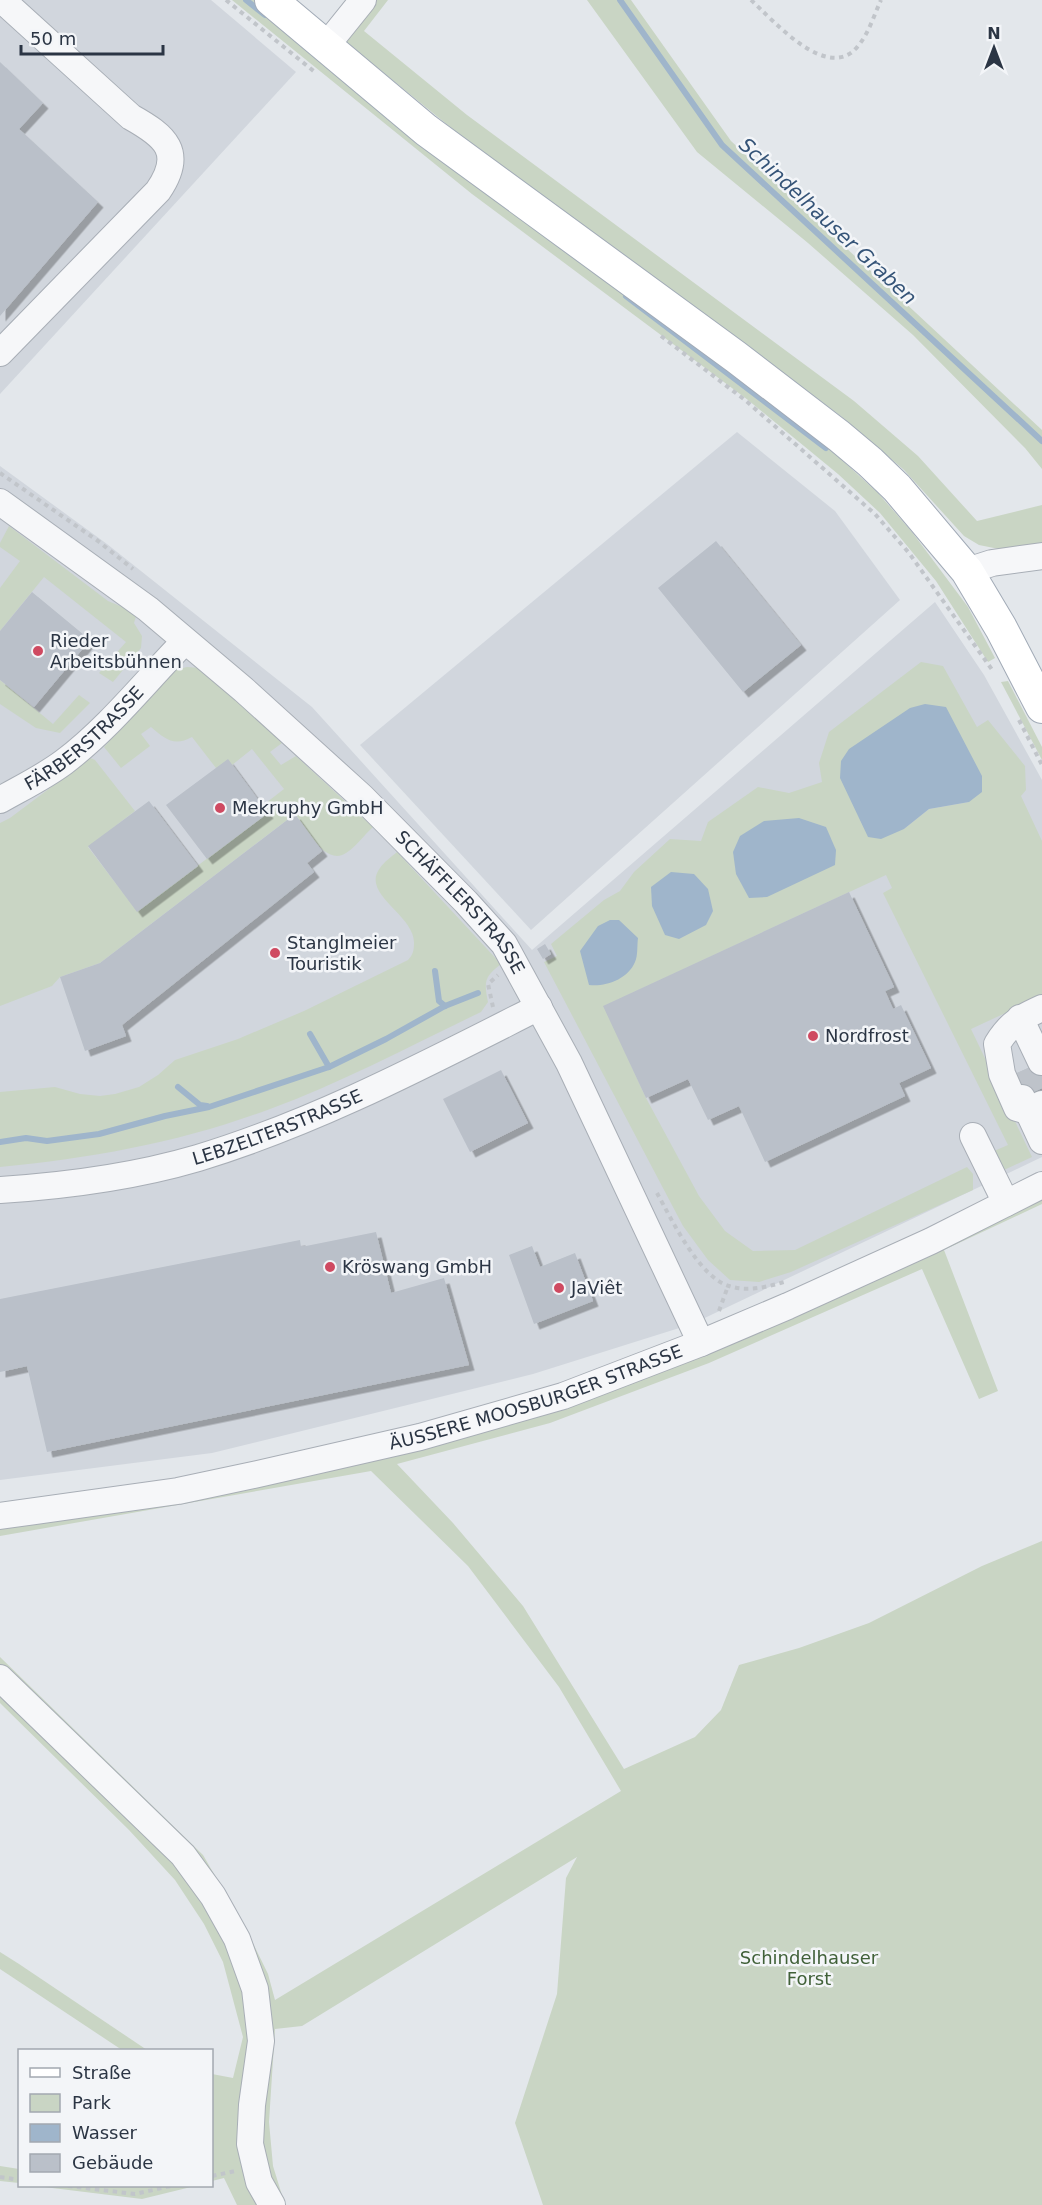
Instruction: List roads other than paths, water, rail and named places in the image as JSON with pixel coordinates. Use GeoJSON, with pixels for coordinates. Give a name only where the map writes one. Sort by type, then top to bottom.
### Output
{"type":"FeatureCollection","features":[{"type":"Feature","properties":{"kind":"main road"},"geometry":{"type":"LineString","coordinates":[[271,0],[322,60],[426,130],[839,436],[897,488],[967,572],[1001,628],[1042,707]]}},
{"type":"Feature","properties":{"kind":"street"},"geometry":{"type":"LineString","coordinates":[[0,353],[158,191],[170,169],[172,159],[169,147],[153,130],[131,117],[3,0]]}},
{"type":"Feature","properties":{"kind":"street"},"geometry":{"type":"LineString","coordinates":[[322,60],[363,0]]}},
{"type":"Feature","properties":{"kind":"street","name":"SCHÄFFLERSTRASSE"},"geometry":{"type":"LineString","coordinates":[[0,502],[148,609],[252,697],[362,797],[466,902],[504,944],[569,1063],[697,1334]]}},
{"type":"Feature","properties":{"kind":"street"},"geometry":{"type":"LineString","coordinates":[[967,572],[992,563],[1042,556]]}},
{"type":"Feature","properties":{"kind":"street","name":"FÄRBERSTRASSE"},"geometry":{"type":"LineString","coordinates":[[0,800],[63,763],[88,742],[185,641]]}},
{"type":"Feature","properties":{"kind":"street","name":"LEBZELTERSTRASSE"},"geometry":{"type":"LineString","coordinates":[[0,1190],[52,1187],[138,1172],[196,1159],[252,1140],[357,1096],[539,1007]]}},
{"type":"Feature","properties":{"kind":"street"},"geometry":{"type":"LineString","coordinates":[[1022,1028],[1002,1074],[1017,1107],[1031,1089]]}},
{"type":"Feature","properties":{"kind":"street"},"geometry":{"type":"LineString","coordinates":[[1022,1028],[1042,1141]]}},
{"type":"Feature","properties":{"kind":"street"},"geometry":{"type":"LineString","coordinates":[[974,1136],[1006,1203]]}},
{"type":"Feature","properties":{"kind":"street","name":"ÄUSSERE MOOSBURGER STRASSE"},"geometry":{"type":"LineString","coordinates":[[0,1516],[178,1491],[420,1437],[563,1396],[697,1334],[931,1241],[1042,1185]]}},
{"type":"Feature","properties":{"kind":"street"},"geometry":{"type":"LineString","coordinates":[[0,1678],[183,1855],[213,1896],[237,1939],[255,1989],[261,2041],[252,2105],[250,2144],[260,2182],[272,2205]]}},
{"type":"Feature","properties":{"kind":"water"},"geometry":{"type":"Polygon","coordinates":[[[925,704],[946,707],[982,776],[982,792],[969,802],[929,809],[904,829],[881,839],[868,837],[840,778],[841,761],[849,749],[910,708],[925,704]]]}},
{"type":"Feature","properties":{"kind":"water"},"geometry":{"type":"Polygon","coordinates":[[[799,818],[826,827],[836,850],[835,865],[767,897],[749,898],[736,874],[733,852],[740,836],[764,821],[799,818]]]}},
{"type":"Feature","properties":{"kind":"water"},"geometry":{"type":"Polygon","coordinates":[[[671,872],[694,874],[708,889],[713,911],[706,925],[679,939],[665,935],[652,906],[651,887],[671,872]]]}},
{"type":"Feature","properties":{"kind":"water"},"geometry":{"type":"Polygon","coordinates":[[[610,920],[619,920],[638,938],[636,960],[632,968],[616,981],[602,985],[589,985],[580,951],[598,926],[610,920]]]}},
{"type":"Feature","properties":{"kind":"waterway"},"geometry":{"type":"LineString","coordinates":[[246,0],[265,15]]}},
{"type":"Feature","properties":{"kind":"waterway","name":"Schindelhauser Graben"},"geometry":{"type":"LineString","coordinates":[[620,0],[722,145],[1042,441]]}},
{"type":"Feature","properties":{"kind":"waterway"},"geometry":{"type":"LineString","coordinates":[[626,296],[826,448]]}},
{"type":"Feature","properties":{"kind":"waterway"},"geometry":{"type":"LineString","coordinates":[[435,971],[439,1001],[445,1006]]}},
{"type":"Feature","properties":{"kind":"waterway"},"geometry":{"type":"LineString","coordinates":[[0,1142],[26,1138],[47,1141],[99,1134],[209,1107],[329,1067],[445,1006],[478,993]]}},
{"type":"Feature","properties":{"kind":"waterway"},"geometry":{"type":"LineString","coordinates":[[310,1034],[329,1067]]}},
{"type":"Feature","properties":{"kind":"waterway"},"geometry":{"type":"LineString","coordinates":[[178,1087],[200,1105],[207,1106]]}},
{"type":"Feature","properties":{"kind":"tunnel"},"geometry":{"type":"LineString","coordinates":[[1026,1069],[1036,1091]]}},
{"type":"Feature","properties":{"kind":"place","name":"Rieder Arbeitsbühnen"},"geometry":{"type":"Point","coordinates":[38,651]}},
{"type":"Feature","properties":{"kind":"place","name":"Mekruphy GmbH"},"geometry":{"type":"Point","coordinates":[220,808]}},
{"type":"Feature","properties":{"kind":"place","name":"Stanglmeier Touristik"},"geometry":{"type":"Point","coordinates":[275,953]}},
{"type":"Feature","properties":{"kind":"place","name":"Nordfrost"},"geometry":{"type":"Point","coordinates":[813,1036]}},
{"type":"Feature","properties":{"kind":"place","name":"Kröswang GmbH"},"geometry":{"type":"Point","coordinates":[330,1267]}},
{"type":"Feature","properties":{"kind":"place","name":"JaViêt"},"geometry":{"type":"Point","coordinates":[559,1288]}},
{"type":"Feature","properties":{"kind":"park label","name":"Schindelhauser Forst"},"geometry":{"type":"Point","coordinates":[809,1968]}}]}
